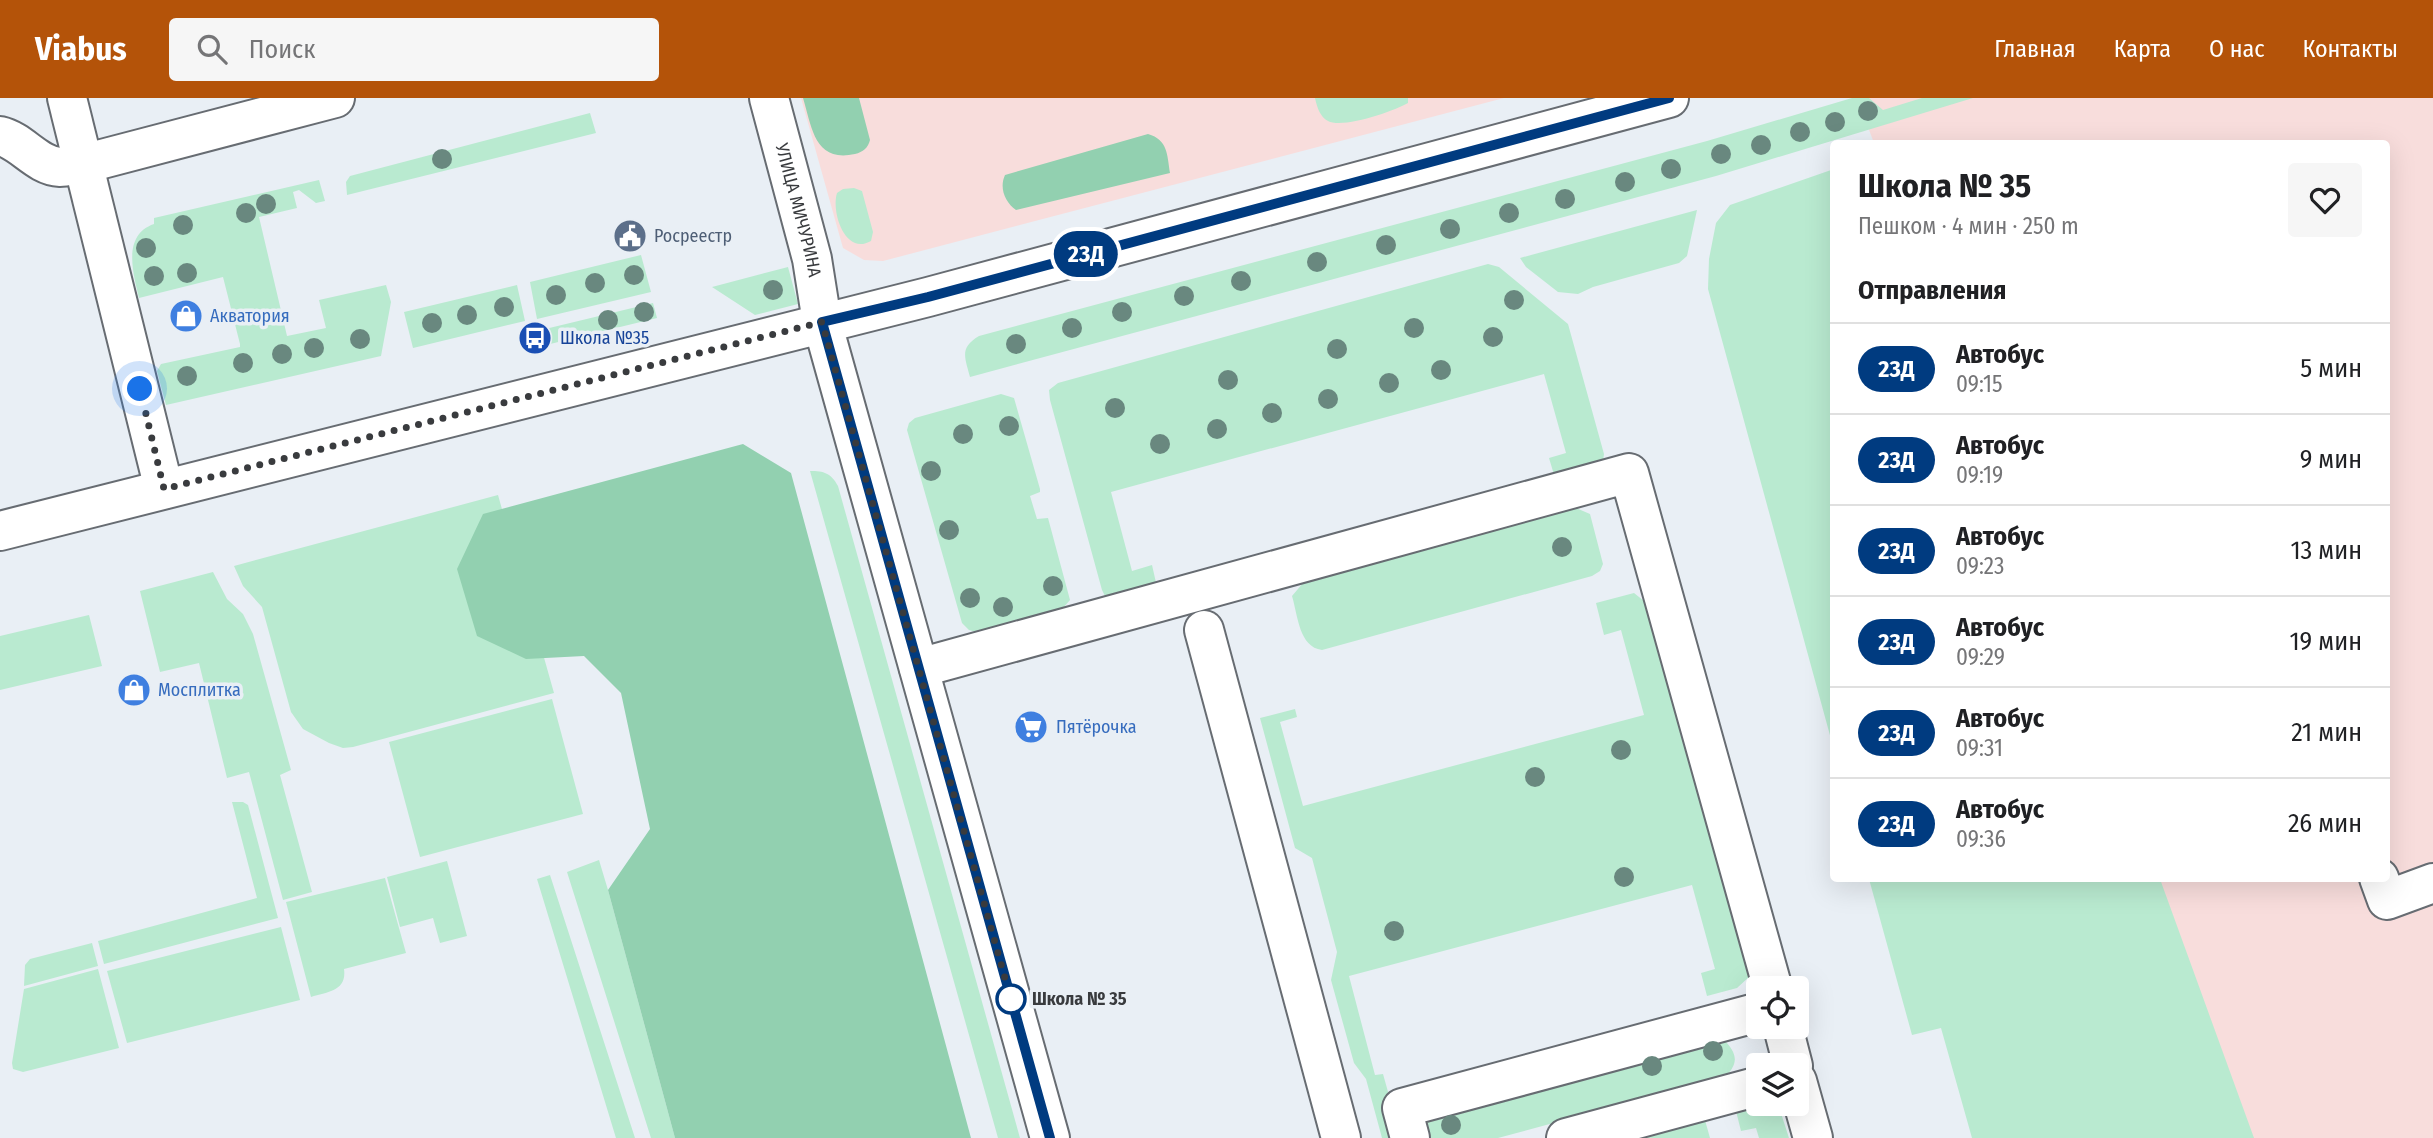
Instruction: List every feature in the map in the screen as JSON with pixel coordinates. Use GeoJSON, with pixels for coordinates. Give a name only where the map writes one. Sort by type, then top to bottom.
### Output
{"type":"FeatureCollection","features":[{"type":"Feature","properties":{"kind":"main road"},"geometry":{"type":"LineString","coordinates":[[67,98],[164,489]]}},
{"type":"Feature","properties":{"kind":"main road"},"geometry":{"type":"LineString","coordinates":[[0,136],[13,139],[32,156],[58,167],[83,163],[335,98]]}},
{"type":"Feature","properties":{"kind":"main road","name":"УЛИЦА МИЧУРИНА"},"geometry":{"type":"LineString","coordinates":[[769,98],[812,259],[822,322],[1050,1138]]}},
{"type":"Feature","properties":{"kind":"main road"},"geometry":{"type":"LineString","coordinates":[[0,531],[981,283],[1669,98]]}},
{"type":"Feature","properties":{"kind":"main road"},"geometry":{"type":"LineString","coordinates":[[919,668],[1629,473],[1769,976]]}},
{"type":"Feature","properties":{"kind":"main road"},"geometry":{"type":"LineString","coordinates":[[1204,630],[1341,1138]]}},
{"type":"Feature","properties":{"kind":"main road"},"geometry":{"type":"LineString","coordinates":[[2380,882],[2387,900],[2433,883]]}},
{"type":"Feature","properties":{"kind":"main road"},"geometry":{"type":"LineString","coordinates":[[1410,1138],[1402,1108],[1746,1015]]}},
{"type":"Feature","properties":{"kind":"main road"},"geometry":{"type":"LineString","coordinates":[[1566,1138],[1746,1090]]}},
{"type":"Feature","properties":{"kind":"main road"},"geometry":{"type":"LineString","coordinates":[[1807,1116],[1813,1138]]}},
{"type":"Feature","properties":{"kind":"shaded area"},"geometry":{"type":"Polygon","coordinates":[[[801,98],[1504,98],[883,261],[864,260],[843,248],[801,98]]]}},
{"type":"Feature","properties":{"kind":"shaded area"},"geometry":{"type":"Polygon","coordinates":[[[1857,98],[2433,98],[2433,1138],[2239,1138],[2143,882],[2390,882],[2390,140],[1873,140],[1857,98]]]}},
{"type":"Feature","properties":{"kind":"green space"},"geometry":{"type":"Polygon","coordinates":[[[803,98],[859,98],[870,140],[863,151],[841,155],[823,148],[813,131],[803,98]]]}},
{"type":"Feature","properties":{"kind":"green space"},"geometry":{"type":"Polygon","coordinates":[[[1315,98],[1408,98],[1408,103],[1368,118],[1335,123],[1323,117],[1315,98]]]}},
{"type":"Feature","properties":{"kind":"green space"},"geometry":{"type":"Polygon","coordinates":[[[1852,98],[1869,98],[1883,110],[1922,98],[1973,98],[1716,176],[970,377],[965,358],[966,349],[979,336],[1707,141],[1852,98]]]}},
{"type":"Feature","properties":{"kind":"green space"},"geometry":{"type":"Polygon","coordinates":[[[590,113],[596,133],[347,195],[346,182],[350,176],[590,113]]]}},
{"type":"Feature","properties":{"kind":"green space"},"geometry":{"type":"Polygon","coordinates":[[[1148,134],[1163,144],[1170,173],[1016,210],[1004,194],[1005,175],[1148,134]]]}},
{"type":"Feature","properties":{"kind":"green space"},"geometry":{"type":"Polygon","coordinates":[[[1830,170],[1830,735],[1708,289],[1709,259],[1716,223],[1730,205],[1830,170]]]}},
{"type":"Feature","properties":{"kind":"green space"},"geometry":{"type":"Polygon","coordinates":[[[319,180],[325,201],[316,203],[299,190],[293,192],[297,208],[259,217],[287,336],[326,328],[319,300],[386,285],[391,302],[381,356],[166,405],[157,371],[161,364],[240,347],[240,344],[223,277],[139,298],[132,256],[137,237],[144,229],[154,224],[154,218],[319,180]]]}},
{"type":"Feature","properties":{"kind":"green space"},"geometry":{"type":"Polygon","coordinates":[[[854,188],[862,191],[873,232],[871,241],[862,244],[847,237],[836,211],[837,193],[843,189],[854,188]]]}},
{"type":"Feature","properties":{"kind":"green space"},"geometry":{"type":"Polygon","coordinates":[[[1697,210],[1687,256],[1679,263],[1593,287],[1578,294],[1558,292],[1526,267],[1520,258],[1697,210]]]}},
{"type":"Feature","properties":{"kind":"green space"},"geometry":{"type":"Polygon","coordinates":[[[641,255],[651,292],[537,319],[530,282],[641,255]]]}},
{"type":"Feature","properties":{"kind":"green space"},"geometry":{"type":"Polygon","coordinates":[[[1488,264],[1499,267],[1568,324],[1604,454],[1603,461],[1555,478],[1549,458],[1566,453],[1544,374],[1111,492],[1132,571],[1152,565],[1157,587],[1111,598],[1105,596],[1049,390],[1058,383],[1488,264]]]}},
{"type":"Feature","properties":{"kind":"green space"},"geometry":{"type":"Polygon","coordinates":[[[788,267],[798,304],[755,315],[712,287],[788,267]]]}},
{"type":"Feature","properties":{"kind":"green space"},"geometry":{"type":"Polygon","coordinates":[[[517,285],[525,321],[413,348],[404,312],[517,285]]]}},
{"type":"Feature","properties":{"kind":"green space"},"geometry":{"type":"Polygon","coordinates":[[[653,303],[657,318],[546,345],[541,330],[653,303]]]}},
{"type":"Feature","properties":{"kind":"green space"},"geometry":{"type":"Polygon","coordinates":[[[1001,394],[1014,398],[1040,489],[1040,492],[1030,496],[1037,519],[1048,518],[1070,600],[1063,608],[976,632],[969,630],[962,623],[907,430],[909,423],[915,418],[1001,394]]]}},
{"type":"Feature","properties":{"kind":"green space"},"geometry":{"type":"Polygon","coordinates":[[[743,444],[791,473],[971,1138],[675,1138],[608,890],[650,829],[621,693],[584,656],[526,659],[477,636],[457,569],[483,514],[743,444]]]}},
{"type":"Feature","properties":{"kind":"green space"},"geometry":{"type":"Polygon","coordinates":[[[810,471],[827,474],[838,486],[1020,1138],[998,1138],[810,471]]]}},
{"type":"Feature","properties":{"kind":"green space"},"geometry":{"type":"Polygon","coordinates":[[[498,495],[554,693],[353,747],[343,748],[329,743],[303,729],[291,712],[262,607],[243,586],[234,566],[498,495]]]}},
{"type":"Feature","properties":{"kind":"green space"},"geometry":{"type":"Polygon","coordinates":[[[1576,508],[1590,514],[1603,564],[1600,571],[1592,576],[1322,650],[1314,648],[1304,637],[1292,596],[1303,583],[1576,508]]]}},
{"type":"Feature","properties":{"kind":"green space"},"geometry":{"type":"Polygon","coordinates":[[[213,572],[227,599],[243,614],[253,634],[291,770],[280,775],[312,892],[283,900],[249,772],[227,778],[199,663],[160,672],[140,591],[213,572]]]}},
{"type":"Feature","properties":{"kind":"green space"},"geometry":{"type":"Polygon","coordinates":[[[1634,593],[1644,601],[1749,976],[1737,988],[1707,996],[1701,973],[1715,969],[1692,885],[1349,976],[1375,1075],[1383,1074],[1401,1138],[1382,1138],[1366,1079],[1354,1063],[1331,980],[1337,952],[1312,858],[1295,848],[1260,718],[1295,709],[1297,717],[1280,722],[1303,806],[1644,715],[1621,630],[1604,635],[1596,603],[1634,593]]]}},
{"type":"Feature","properties":{"kind":"green space"},"geometry":{"type":"Polygon","coordinates":[[[89,615],[102,666],[0,690],[0,636],[89,615]]]}},
{"type":"Feature","properties":{"kind":"green space"},"geometry":{"type":"Polygon","coordinates":[[[552,699],[583,814],[420,857],[389,742],[552,699]]]}},
{"type":"Feature","properties":{"kind":"green space"},"geometry":{"type":"Polygon","coordinates":[[[232,802],[248,805],[278,918],[104,964],[98,941],[257,898],[232,802]]]}},
{"type":"Feature","properties":{"kind":"green space"},"geometry":{"type":"Polygon","coordinates":[[[599,860],[675,1138],[651,1138],[567,872],[599,860]]]}},
{"type":"Feature","properties":{"kind":"green space"},"geometry":{"type":"Polygon","coordinates":[[[447,861],[467,936],[440,943],[433,918],[400,927],[387,877],[447,861]]]}},
{"type":"Feature","properties":{"kind":"green space"},"geometry":{"type":"Polygon","coordinates":[[[550,875],[635,1138],[616,1138],[537,879],[550,875]]]}},
{"type":"Feature","properties":{"kind":"green space"},"geometry":{"type":"Polygon","coordinates":[[[385,878],[406,953],[344,969],[339,986],[330,992],[311,997],[286,902],[385,878]]]}},
{"type":"Feature","properties":{"kind":"green space"},"geometry":{"type":"Polygon","coordinates":[[[1870,882],[2161,882],[2254,1138],[1972,1138],[1941,1028],[1912,1035],[1870,882]]]}},
{"type":"Feature","properties":{"kind":"green space"},"geometry":{"type":"Polygon","coordinates":[[[281,927],[300,1000],[127,1043],[107,971],[281,927]]]}},
{"type":"Feature","properties":{"kind":"green space"},"geometry":{"type":"Polygon","coordinates":[[[92,943],[98,966],[24,986],[25,965],[30,959],[92,943]]]}},
{"type":"Feature","properties":{"kind":"green space"},"geometry":{"type":"Polygon","coordinates":[[[98,969],[119,1048],[23,1072],[13,1069],[24,989],[98,969]]]}},
{"type":"Feature","properties":{"kind":"green space"},"geometry":{"type":"Polygon","coordinates":[[[1724,1040],[1732,1049],[1735,1058],[1733,1067],[1726,1076],[1498,1138],[1420,1138],[1423,1120],[1724,1040]]]}},
{"type":"Feature","properties":{"kind":"green space"},"geometry":{"type":"Polygon","coordinates":[[[1746,1108],[1746,1116],[1782,1116],[1789,1138],[1759,1138],[1756,1128],[1741,1131],[1736,1111],[1746,1108]]]}},
{"type":"Feature","properties":{"kind":"green space"},"geometry":{"type":"Polygon","coordinates":[[[1703,1113],[1710,1138],[1627,1138],[1703,1113]]]}},
{"type":"Feature","properties":{"kind":"bus line","name":"23Д"},"geometry":{"type":"LineString","coordinates":[[1050,1138],[822,322],[928,297],[1669,98]]}},
{"type":"Feature","properties":{"kind":"place","name":"Росреестр"},"geometry":{"type":"Point","coordinates":[630,236]}},
{"type":"Feature","properties":{"kind":"place","name":"Акватория"},"geometry":{"type":"Point","coordinates":[186,316]}},
{"type":"Feature","properties":{"kind":"place","name":"Школа №35"},"geometry":{"type":"Point","coordinates":[535,338]}},
{"type":"Feature","properties":{"kind":"place","name":"Мосплитка"},"geometry":{"type":"Point","coordinates":[134,690]}},
{"type":"Feature","properties":{"kind":"place","name":"Пятёрочка"},"geometry":{"type":"Point","coordinates":[1031,727]}},
{"type":"Feature","properties":{"kind":"place","name":"Школа № 35"},"geometry":{"type":"Point","coordinates":[1011,999]}},
{"type":"Feature","properties":{"kind":"route"},"geometry":{"type":"LineString","coordinates":[[140,389],[164,489],[822,322],[1013,1007],[1011,999]]}}]}
